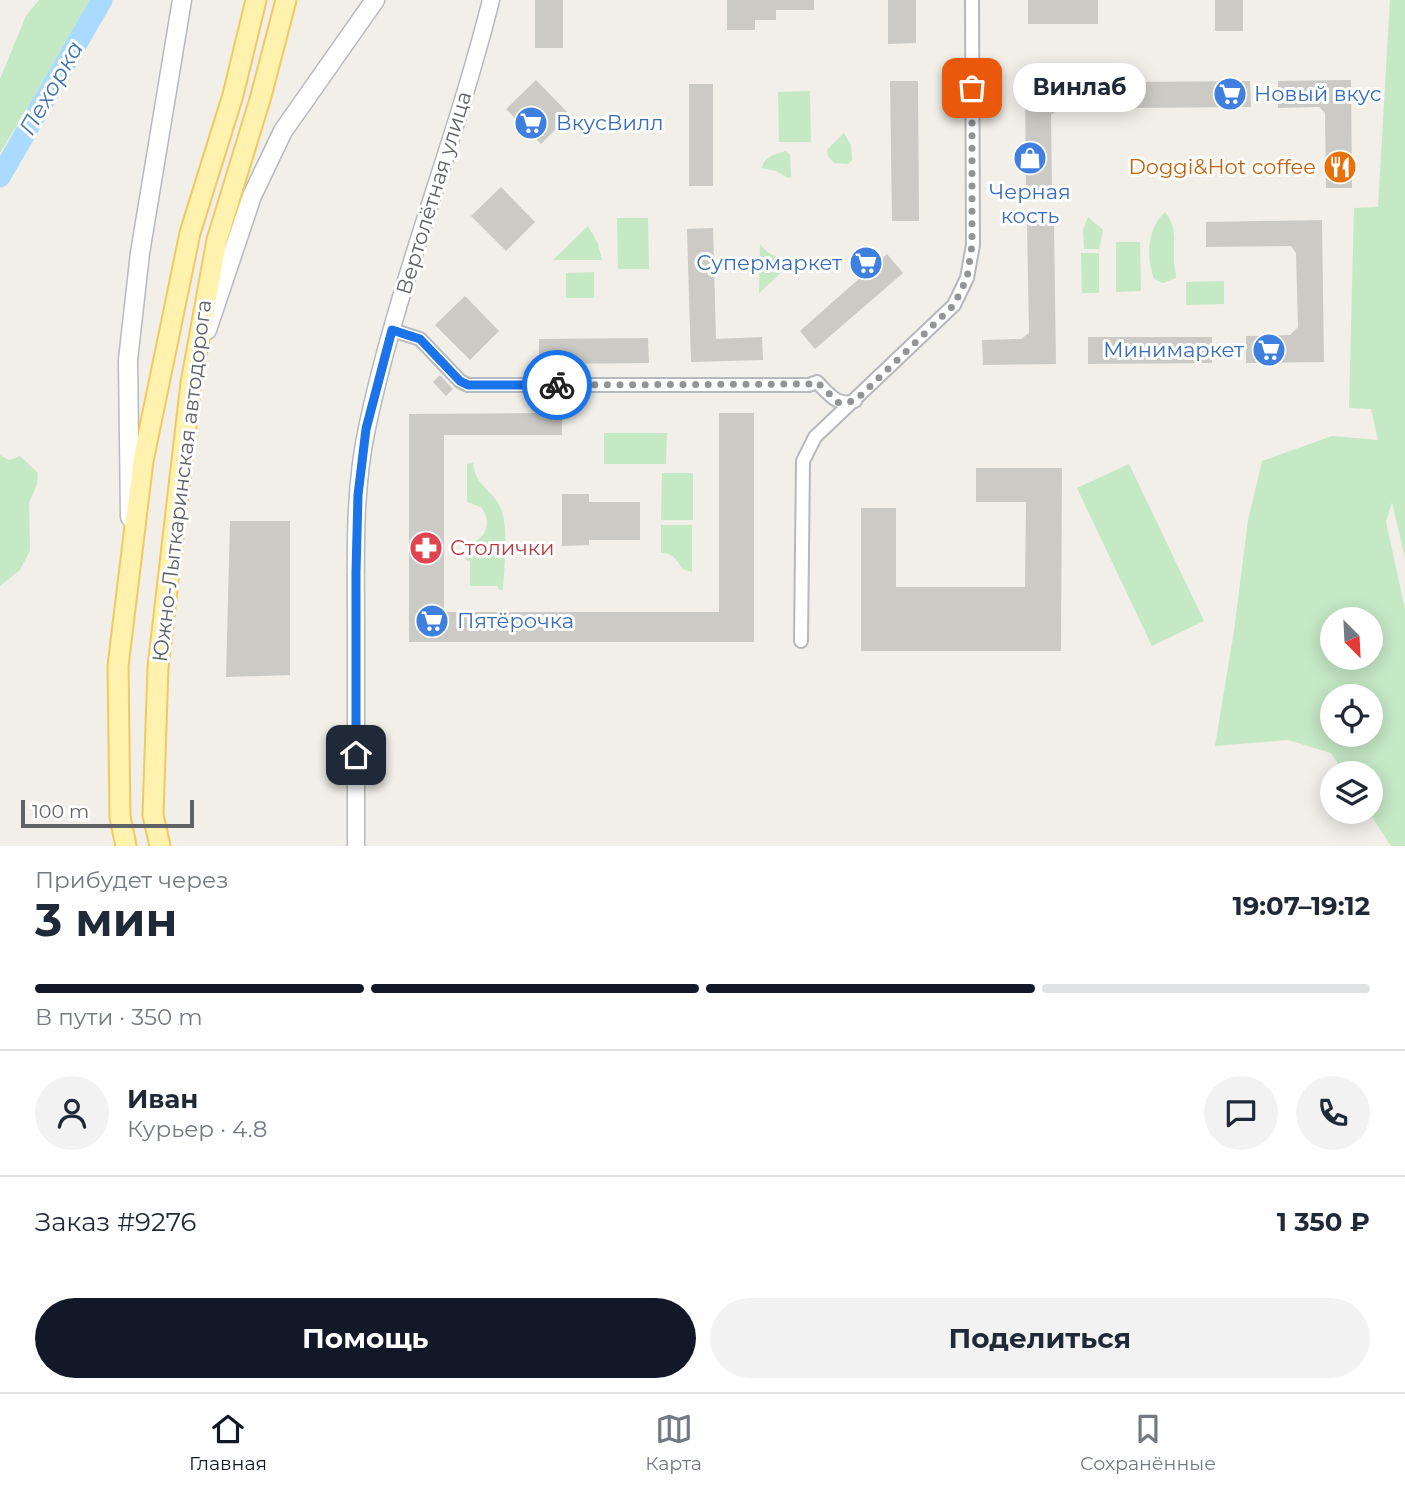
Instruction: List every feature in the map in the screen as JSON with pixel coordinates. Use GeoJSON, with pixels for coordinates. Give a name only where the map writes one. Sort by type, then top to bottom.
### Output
{"type":"FeatureCollection","features":[{"type":"Feature","properties":{"kind":"main road"},"geometry":{"type":"LineString","coordinates":[[130,568],[128,360],[140,253],[182,0]]}},
{"type":"Feature","properties":{"kind":"main road","name":"Южно-Лыткаринская автодорога"},"geometry":{"type":"LineString","coordinates":[[126,846],[120,817],[118,666],[143,461],[190,233],[233,95],[256,0]]}},
{"type":"Feature","properties":{"kind":"main road","name":"Южно-Лыткаринская автодорога"},"geometry":{"type":"LineString","coordinates":[[160,846],[153,815],[158,667],[191,383],[217,240],[261,96],[286,0]]}},
{"type":"Feature","properties":{"kind":"main road"},"geometry":{"type":"LineString","coordinates":[[191,383],[251,196],[283,131],[375,0]]}},
{"type":"Feature","properties":{"kind":"street","name":"Вертолётная улица"},"geometry":{"type":"LineString","coordinates":[[356,846],[356,572],[358,495],[366,429],[404,286],[477,56],[491,0]]}},
{"type":"Feature","properties":{"kind":"street"},"geometry":{"type":"LineString","coordinates":[[801,641],[803,461],[815,437],[954,305],[967,278],[972,245],[972,0]]}},
{"type":"Feature","properties":{"kind":"street"},"geometry":{"type":"LineString","coordinates":[[392,330],[420,339],[460,381],[468,385],[684,386],[817,382],[839,403],[855,401]]}},
{"type":"Feature","properties":{"kind":"green space"},"geometry":{"type":"Polygon","coordinates":[[[39,0],[93,0],[0,153],[0,79],[26,16],[39,0]]]}},
{"type":"Feature","properties":{"kind":"green space"},"geometry":{"type":"Polygon","coordinates":[[[1390,0],[1405,0],[1405,558],[1392,502],[1386,522],[1405,609],[1405,846],[1391,846],[1377,824],[1383,824],[1383,761],[1336,761],[1331,753],[1288,740],[1215,746],[1234,631],[1248,520],[1262,461],[1332,436],[1378,440],[1371,409],[1349,408],[1354,208],[1378,207],[1390,0]]]}},
{"type":"Feature","properties":{"kind":"green space"},"geometry":{"type":"Polygon","coordinates":[[[810,91],[811,142],[779,142],[778,92],[810,91]]]}},
{"type":"Feature","properties":{"kind":"green space"},"geometry":{"type":"Polygon","coordinates":[[[844,133],[851,145],[852,160],[848,164],[834,163],[827,150],[844,133]]]}},
{"type":"Feature","properties":{"kind":"green space"},"geometry":{"type":"Polygon","coordinates":[[[786,151],[790,155],[791,177],[762,168],[767,159],[786,151]]]}},
{"type":"Feature","properties":{"kind":"green space"},"geometry":{"type":"Polygon","coordinates":[[[1165,212],[1172,223],[1174,235],[1176,278],[1163,283],[1154,279],[1149,252],[1155,226],[1165,212]]]}},
{"type":"Feature","properties":{"kind":"green space"},"geometry":{"type":"Polygon","coordinates":[[[1088,217],[1103,230],[1099,249],[1084,249],[1083,230],[1088,217]]]}},
{"type":"Feature","properties":{"kind":"green space"},"geometry":{"type":"Polygon","coordinates":[[[617,218],[648,218],[649,269],[618,269],[617,218]]]}},
{"type":"Feature","properties":{"kind":"green space"},"geometry":{"type":"Polygon","coordinates":[[[588,226],[598,244],[602,260],[553,260],[588,226]]]}},
{"type":"Feature","properties":{"kind":"green space"},"geometry":{"type":"Polygon","coordinates":[[[1116,242],[1140,242],[1141,291],[1116,292],[1116,242]]]}},
{"type":"Feature","properties":{"kind":"green space"},"geometry":{"type":"Polygon","coordinates":[[[760,244],[772,255],[795,260],[759,293],[760,244]]]}},
{"type":"Feature","properties":{"kind":"green space"},"geometry":{"type":"Polygon","coordinates":[[[1081,253],[1099,253],[1099,293],[1082,293],[1081,253]]]}},
{"type":"Feature","properties":{"kind":"green space"},"geometry":{"type":"Polygon","coordinates":[[[594,272],[594,298],[566,298],[566,273],[594,272]]]}},
{"type":"Feature","properties":{"kind":"green space"},"geometry":{"type":"Polygon","coordinates":[[[1224,281],[1224,304],[1186,305],[1186,282],[1224,281]]]}},
{"type":"Feature","properties":{"kind":"green space"},"geometry":{"type":"Polygon","coordinates":[[[604,433],[667,433],[666,464],[604,464],[604,433]]]}},
{"type":"Feature","properties":{"kind":"green space"},"geometry":{"type":"Polygon","coordinates":[[[0,455],[9,460],[20,456],[38,473],[37,484],[29,503],[30,550],[20,570],[0,586],[0,455]]]}},
{"type":"Feature","properties":{"kind":"green space"},"geometry":{"type":"Polygon","coordinates":[[[473,463],[477,478],[498,503],[503,517],[503,590],[499,590],[497,586],[470,586],[470,561],[466,560],[466,544],[483,535],[487,525],[481,507],[467,502],[467,464],[473,463]]]}},
{"type":"Feature","properties":{"kind":"green space"},"geometry":{"type":"Polygon","coordinates":[[[1129,464],[1204,621],[1152,646],[1077,488],[1129,464]]]}},
{"type":"Feature","properties":{"kind":"green space"},"geometry":{"type":"Polygon","coordinates":[[[662,473],[693,473],[693,520],[661,520],[662,473]]]}},
{"type":"Feature","properties":{"kind":"green space"},"geometry":{"type":"Polygon","coordinates":[[[661,525],[692,525],[692,572],[683,569],[672,556],[661,553],[661,525]]]}},
{"type":"Feature","properties":{"kind":"building"},"geometry":{"type":"Polygon","coordinates":[[[535,0],[563,0],[563,48],[535,48],[535,0]]]}},
{"type":"Feature","properties":{"kind":"building"},"geometry":{"type":"Polygon","coordinates":[[[727,0],[814,0],[814,10],[776,10],[776,20],[755,20],[755,30],[727,30],[727,0]]]}},
{"type":"Feature","properties":{"kind":"building"},"geometry":{"type":"Polygon","coordinates":[[[888,0],[916,0],[916,43],[888,44],[888,0]]]}},
{"type":"Feature","properties":{"kind":"building"},"geometry":{"type":"Polygon","coordinates":[[[1028,0],[1098,0],[1098,24],[1028,24],[1028,0]]]}},
{"type":"Feature","properties":{"kind":"building"},"geometry":{"type":"Polygon","coordinates":[[[1215,0],[1243,0],[1243,31],[1215,31],[1215,0]]]}},
{"type":"Feature","properties":{"kind":"building"},"geometry":{"type":"Polygon","coordinates":[[[536,80],[570,115],[541,144],[506,109],[536,80]]]}},
{"type":"Feature","properties":{"kind":"building"},"geometry":{"type":"Polygon","coordinates":[[[1351,80],[1352,188],[1326,188],[1325,113],[1319,107],[1278,108],[1278,81],[1351,80]]]}},
{"type":"Feature","properties":{"kind":"building"},"geometry":{"type":"Polygon","coordinates":[[[890,81],[918,81],[919,221],[892,221],[890,81]]]}},
{"type":"Feature","properties":{"kind":"building"},"geometry":{"type":"Polygon","coordinates":[[[1250,81],[1251,107],[1126,108],[1126,82],[1250,81]]]}},
{"type":"Feature","properties":{"kind":"building"},"geometry":{"type":"Polygon","coordinates":[[[1097,82],[1098,108],[1058,109],[1051,115],[1052,190],[1026,191],[1025,83],[1097,82]]]}},
{"type":"Feature","properties":{"kind":"building"},"geometry":{"type":"Polygon","coordinates":[[[689,84],[713,84],[713,186],[689,186],[689,84]]]}},
{"type":"Feature","properties":{"kind":"building"},"geometry":{"type":"Polygon","coordinates":[[[501,187],[535,222],[506,251],[471,216],[501,187]]]}},
{"type":"Feature","properties":{"kind":"building"},"geometry":{"type":"Polygon","coordinates":[[[1322,220],[1324,362],[1246,363],[1246,336],[1290,335],[1298,327],[1296,253],[1291,246],[1206,247],[1206,222],[1322,220]]]}},
{"type":"Feature","properties":{"kind":"building"},"geometry":{"type":"Polygon","coordinates":[[[1054,223],[1056,364],[983,365],[982,340],[1021,339],[1029,333],[1027,224],[1054,223]]]}},
{"type":"Feature","properties":{"kind":"building"},"geometry":{"type":"Polygon","coordinates":[[[713,228],[716,339],[762,337],[763,360],[691,362],[687,229],[713,228]]]}},
{"type":"Feature","properties":{"kind":"building"},"geometry":{"type":"Polygon","coordinates":[[[887,254],[903,273],[815,349],[800,331],[887,254]]]}},
{"type":"Feature","properties":{"kind":"building"},"geometry":{"type":"Polygon","coordinates":[[[465,296],[499,331],[470,360],[435,325],[465,296]]]}},
{"type":"Feature","properties":{"kind":"building"},"geometry":{"type":"Polygon","coordinates":[[[1088,337],[1212,337],[1212,363],[1088,364],[1088,337]]]}},
{"type":"Feature","properties":{"kind":"building"},"geometry":{"type":"Polygon","coordinates":[[[648,338],[649,363],[539,364],[539,339],[648,338]]]}},
{"type":"Feature","properties":{"kind":"building"},"geometry":{"type":"Polygon","coordinates":[[[440,375],[453,389],[446,396],[433,382],[440,375]]]}},
{"type":"Feature","properties":{"kind":"building"},"geometry":{"type":"Polygon","coordinates":[[[562,413],[562,435],[444,435],[444,612],[719,612],[719,413],[754,413],[754,642],[409,642],[409,414],[562,413]]]}},
{"type":"Feature","properties":{"kind":"building"},"geometry":{"type":"Polygon","coordinates":[[[976,468],[1062,468],[1061,651],[861,651],[861,508],[896,508],[896,587],[1025,587],[1026,502],[976,502],[976,468]]]}},
{"type":"Feature","properties":{"kind":"building"},"geometry":{"type":"Polygon","coordinates":[[[562,494],[589,494],[589,502],[640,502],[640,540],[589,540],[589,545],[562,546],[562,494]]]}},
{"type":"Feature","properties":{"kind":"building"},"geometry":{"type":"Polygon","coordinates":[[[230,521],[290,521],[290,675],[226,677],[230,521]]]}},
{"type":"Feature","properties":{"kind":"waterway","name":"Пехорка"},"geometry":{"type":"LineString","coordinates":[[0,177],[102,0]]}},
{"type":"Feature","properties":{"kind":"way so far"},"geometry":{"type":"LineString","coordinates":[[557,385],[675,386],[817,382],[839,403],[855,401],[954,305],[967,278],[972,245],[972,88]]}},
{"type":"Feature","properties":{"kind":"place","name":"Винлаб"},"geometry":{"type":"Point","coordinates":[972,88]}},
{"type":"Feature","properties":{"kind":"place","name":"Новый вкус"},"geometry":{"type":"Point","coordinates":[1230,94]}},
{"type":"Feature","properties":{"kind":"place","name":"ВкусВилл"},"geometry":{"type":"Point","coordinates":[531,123]}},
{"type":"Feature","properties":{"kind":"place","name":"Черная кость"},"geometry":{"type":"Point","coordinates":[1030,158]}},
{"type":"Feature","properties":{"kind":"place","name":"Doggi&Hot coffee"},"geometry":{"type":"Point","coordinates":[1340,167]}},
{"type":"Feature","properties":{"kind":"place","name":"Супермаркет"},"geometry":{"type":"Point","coordinates":[866,263]}},
{"type":"Feature","properties":{"kind":"place","name":"Минимаркет"},"geometry":{"type":"Point","coordinates":[1269,350]}},
{"type":"Feature","properties":{"kind":"place","name":"Столички"},"geometry":{"type":"Point","coordinates":[426,548]}},
{"type":"Feature","properties":{"kind":"place","name":"Пятёрочка"},"geometry":{"type":"Point","coordinates":[432,621]}},
{"type":"Feature","properties":{"kind":"route"},"geometry":{"type":"LineString","coordinates":[[356,755],[358,495],[366,429],[392,330],[420,339],[460,381],[468,385],[557,385]]}}]}
